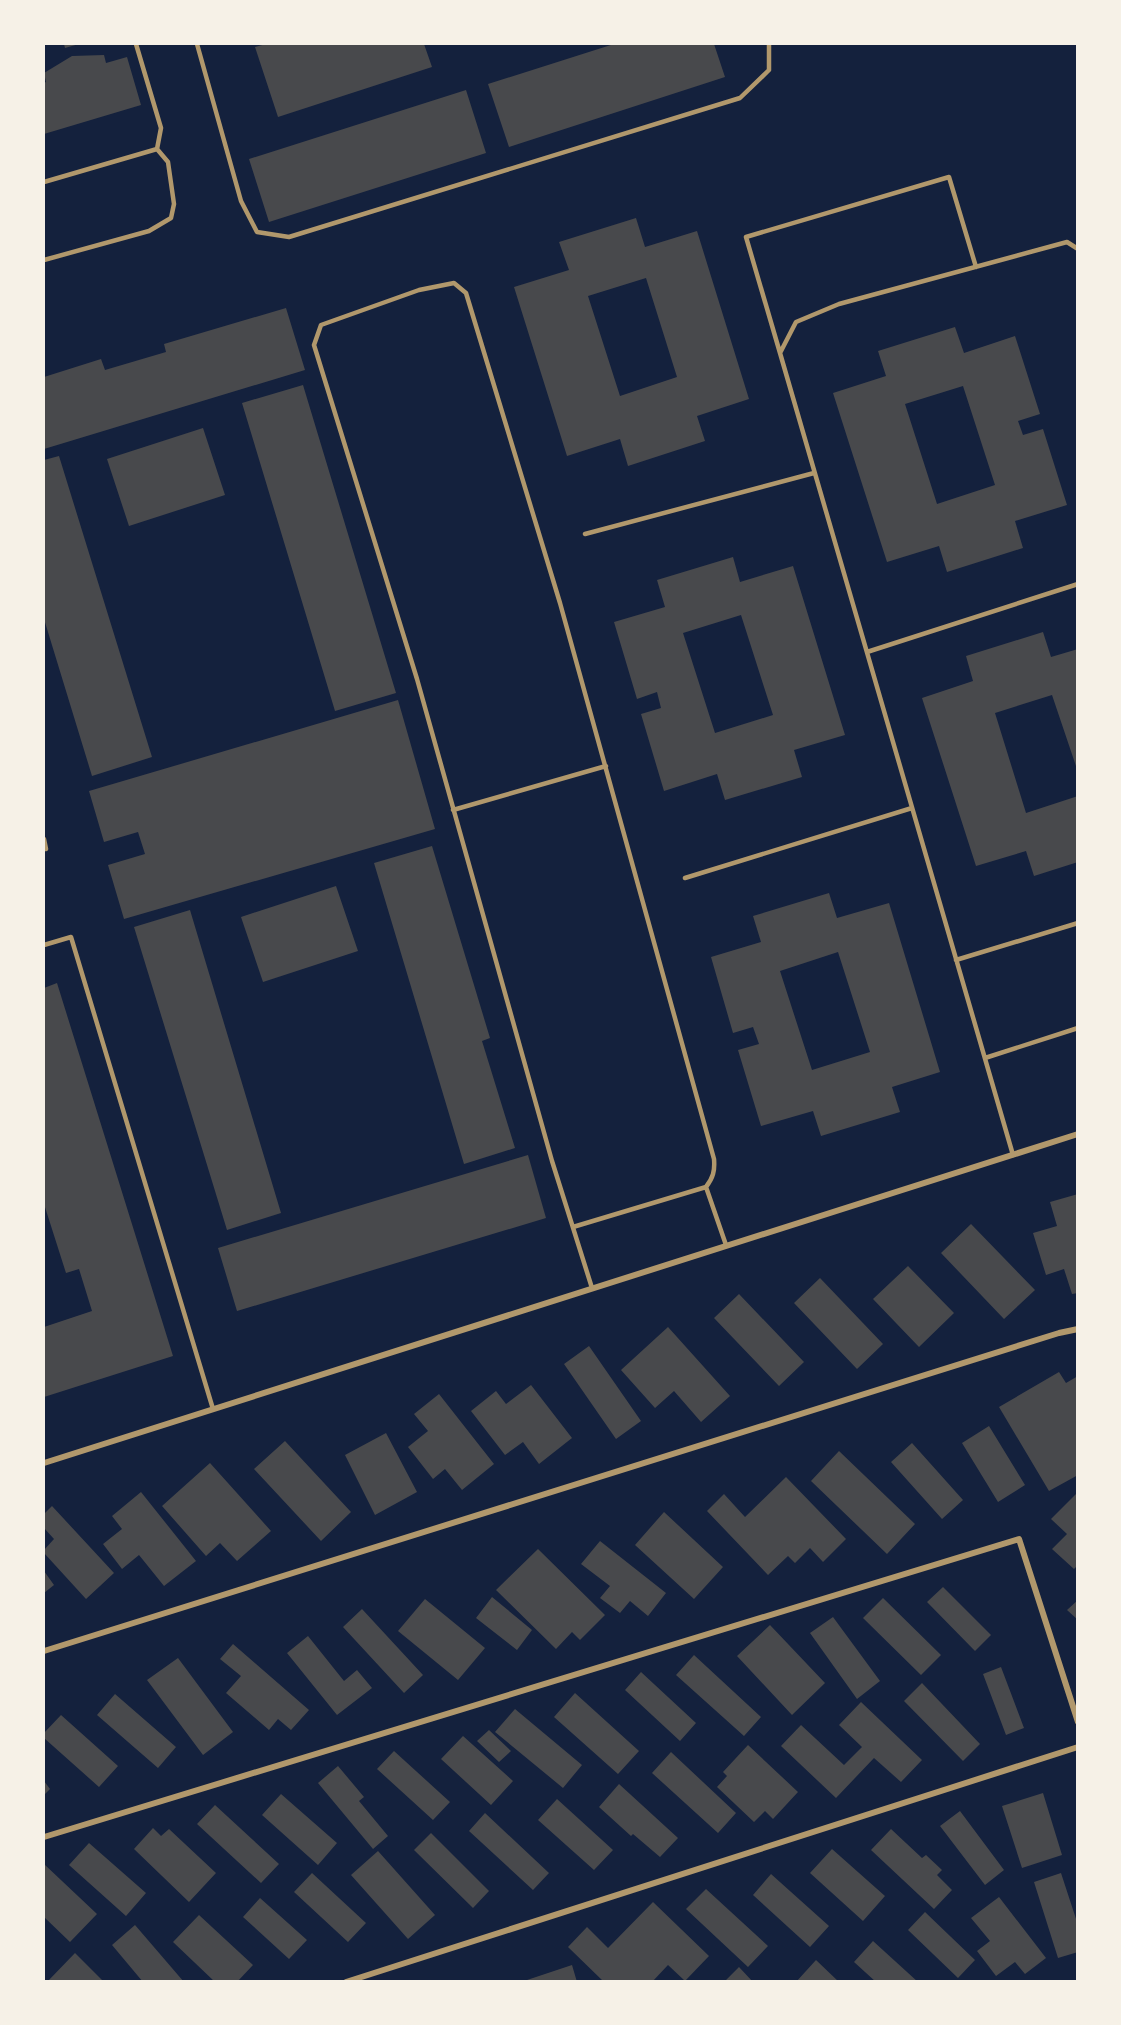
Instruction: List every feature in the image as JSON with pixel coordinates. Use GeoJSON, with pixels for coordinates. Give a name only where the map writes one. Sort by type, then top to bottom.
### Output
{"type":"FeatureCollection","features":[{"type":"Feature","properties":{"kind":"street"},"geometry":{"type":"LineString","coordinates":[[44,1463],[1077,1134]]}},
{"type":"Feature","properties":{"kind":"street"},"geometry":{"type":"LineString","coordinates":[[44,1651],[1077,1329]]}},
{"type":"Feature","properties":{"kind":"street"},"geometry":{"type":"LineString","coordinates":[[44,1837],[1019,1539],[1077,1722]]}},
{"type":"Feature","properties":{"kind":"street"},"geometry":{"type":"LineString","coordinates":[[346,1982],[1077,1747]]}},
{"type":"Feature","properties":{"kind":"lane"},"geometry":{"type":"LineString","coordinates":[[136,44],[161,128],[157,149]]}},
{"type":"Feature","properties":{"kind":"lane"},"geometry":{"type":"LineString","coordinates":[[197,44],[241,201],[256,232],[289,237],[740,98],[769,70],[769,44]]}},
{"type":"Feature","properties":{"kind":"lane"},"geometry":{"type":"LineString","coordinates":[[44,182],[157,149]]}},
{"type":"Feature","properties":{"kind":"lane"},"geometry":{"type":"LineString","coordinates":[[44,260],[149,231],[171,218],[174,204],[168,162],[157,149]]}},
{"type":"Feature","properties":{"kind":"lane"},"geometry":{"type":"LineString","coordinates":[[976,267],[949,177],[746,237],[1013,1155]]}},
{"type":"Feature","properties":{"kind":"lane"},"geometry":{"type":"LineString","coordinates":[[780,353],[796,322],[839,304],[1067,242],[1077,249]]}},
{"type":"Feature","properties":{"kind":"lane"},"geometry":{"type":"LineString","coordinates":[[592,1288],[552,1161],[417,679],[314,345],[321,325],[419,290],[454,283],[466,293],[560,603],[714,1159],[714,1171],[706,1187],[726,1245]]}},
{"type":"Feature","properties":{"kind":"lane"},"geometry":{"type":"LineString","coordinates":[[585,534],[814,473]]}},
{"type":"Feature","properties":{"kind":"lane"},"geometry":{"type":"LineString","coordinates":[[867,652],[1077,584]]}},
{"type":"Feature","properties":{"kind":"lane"},"geometry":{"type":"LineString","coordinates":[[453,810],[606,766]]}},
{"type":"Feature","properties":{"kind":"lane"},"geometry":{"type":"LineString","coordinates":[[685,878],[912,808]]}},
{"type":"Feature","properties":{"kind":"lane"},"geometry":{"type":"LineString","coordinates":[[44,839],[46,849],[44,849]]}},
{"type":"Feature","properties":{"kind":"lane"},"geometry":{"type":"LineString","coordinates":[[956,960],[1077,923]]}},
{"type":"Feature","properties":{"kind":"lane"},"geometry":{"type":"LineString","coordinates":[[44,945],[71,937],[213,1409]]}},
{"type":"Feature","properties":{"kind":"lane"},"geometry":{"type":"LineString","coordinates":[[985,1058],[1077,1028]]}},
{"type":"Feature","properties":{"kind":"lane"},"geometry":{"type":"LineString","coordinates":[[573,1227],[706,1187]]}},
{"type":"Feature","properties":{"kind":"building"},"geometry":{"type":"Polygon","coordinates":[[[64,44],[79,44],[65,48],[64,44]]]}},
{"type":"Feature","properties":{"kind":"building"},"geometry":{"type":"Polygon","coordinates":[[[266,44],[424,44],[432,67],[278,117],[255,47],[266,44]]]}},
{"type":"Feature","properties":{"kind":"building"},"geometry":{"type":"Polygon","coordinates":[[[614,44],[714,44],[725,77],[509,147],[488,84],[614,44]]]}},
{"type":"Feature","properties":{"kind":"building"},"geometry":{"type":"Polygon","coordinates":[[[104,55],[106,63],[127,57],[141,105],[44,134],[44,83],[46,82],[44,73],[72,56],[104,55]]]}},
{"type":"Feature","properties":{"kind":"building"},"geometry":{"type":"Polygon","coordinates":[[[466,90],[486,153],[269,222],[249,159],[466,90]]]}},
{"type":"Feature","properties":{"kind":"building"},"geometry":{"type":"Polygon","coordinates":[[[636,218],[645,247],[697,231],[749,399],[697,416],[705,441],[628,466],[620,439],[567,456],[514,287],[569,270],[559,242],[636,218]],[[646,278],[588,296],[620,396],[677,377],[646,278]]]}},
{"type":"Feature","properties":{"kind":"building"},"geometry":{"type":"Polygon","coordinates":[[[286,308],[305,370],[44,449],[44,377],[101,359],[105,370],[166,352],[164,344],[286,308]]]}},
{"type":"Feature","properties":{"kind":"building"},"geometry":{"type":"Polygon","coordinates":[[[955,327],[964,353],[1015,336],[1040,414],[1018,421],[1023,435],[1043,429],[1067,505],[1015,521],[1023,548],[947,572],[939,546],[887,562],[833,393],[886,376],[878,351],[955,327]],[[963,386],[905,404],[937,504],[995,485],[963,386]]]}},
{"type":"Feature","properties":{"kind":"building"},"geometry":{"type":"Polygon","coordinates":[[[303,385],[396,693],[335,711],[242,403],[303,385]]]}},
{"type":"Feature","properties":{"kind":"building"},"geometry":{"type":"Polygon","coordinates":[[[203,428],[225,495],[129,526],[107,459],[203,428]]]}},
{"type":"Feature","properties":{"kind":"building"},"geometry":{"type":"Polygon","coordinates":[[[59,456],[152,757],[92,776],[44,619],[44,460],[59,456]]]}},
{"type":"Feature","properties":{"kind":"building"},"geometry":{"type":"Polygon","coordinates":[[[733,557],[740,582],[793,566],[845,735],[794,750],[802,777],[725,800],[717,774],[664,791],[641,714],[661,708],[657,692],[637,699],[614,622],[665,607],[657,580],[733,557]],[[741,615],[683,633],[715,733],[773,715],[741,615]]]}},
{"type":"Feature","properties":{"kind":"building"},"geometry":{"type":"Polygon","coordinates":[[[1043,632],[1051,657],[1078,649],[1078,772],[1052,695],[995,713],[1026,813],[1078,796],[1078,862],[1034,876],[1026,851],[976,866],[922,698],[973,681],[966,656],[1043,632]]]}},
{"type":"Feature","properties":{"kind":"building"},"geometry":{"type":"Polygon","coordinates":[[[398,700],[435,829],[124,919],[108,865],[145,854],[138,832],[104,842],[89,791],[398,700]]]}},
{"type":"Feature","properties":{"kind":"building"},"geometry":{"type":"Polygon","coordinates":[[[432,846],[490,1038],[482,1041],[515,1148],[464,1164],[374,863],[432,846]]]}},
{"type":"Feature","properties":{"kind":"building"},"geometry":{"type":"Polygon","coordinates":[[[336,886],[358,951],[263,982],[241,917],[336,886]]]}},
{"type":"Feature","properties":{"kind":"building"},"geometry":{"type":"Polygon","coordinates":[[[829,893],[837,918],[889,903],[940,1072],[892,1087],[900,1112],[821,1136],[813,1111],[761,1126],[738,1050],[759,1044],[753,1027],[733,1033],[711,957],[761,942],[753,916],[829,893]],[[838,952],[780,971],[812,1070],[870,1052],[838,952]]]}},
{"type":"Feature","properties":{"kind":"building"},"geometry":{"type":"Polygon","coordinates":[[[190,910],[281,1213],[227,1230],[134,927],[190,910]]]}},
{"type":"Feature","properties":{"kind":"building"},"geometry":{"type":"Polygon","coordinates":[[[57,983],[173,1356],[44,1397],[44,1327],[92,1311],[79,1269],[66,1273],[44,1204],[44,988],[57,983]]]}},
{"type":"Feature","properties":{"kind":"building"},"geometry":{"type":"Polygon","coordinates":[[[528,1155],[546,1218],[237,1311],[218,1248],[528,1155]]]}},
{"type":"Feature","properties":{"kind":"building"},"geometry":{"type":"Polygon","coordinates":[[[1078,1194],[1078,1293],[1072,1294],[1064,1269],[1046,1275],[1033,1233],[1057,1226],[1050,1202],[1078,1194]]]}},
{"type":"Feature","properties":{"kind":"building"},"geometry":{"type":"Polygon","coordinates":[[[971,1224],[1035,1290],[1004,1319],[941,1253],[971,1224]]]}},
{"type":"Feature","properties":{"kind":"building"},"geometry":{"type":"Polygon","coordinates":[[[908,1266],[954,1313],[919,1347],[873,1299],[908,1266]]]}},
{"type":"Feature","properties":{"kind":"building"},"geometry":{"type":"Polygon","coordinates":[[[820,1278],[883,1344],[857,1369],[794,1303],[820,1278]]]}},
{"type":"Feature","properties":{"kind":"building"},"geometry":{"type":"Polygon","coordinates":[[[739,1294],[804,1362],[779,1386],[714,1318],[739,1294]]]}},
{"type":"Feature","properties":{"kind":"building"},"geometry":{"type":"Polygon","coordinates":[[[668,1327],[730,1396],[701,1422],[674,1391],[655,1408],[621,1370],[668,1327]]]}},
{"type":"Feature","properties":{"kind":"building"},"geometry":{"type":"Polygon","coordinates":[[[589,1346],[641,1421],[616,1439],[564,1364],[589,1346]]]}},
{"type":"Feature","properties":{"kind":"building"},"geometry":{"type":"Polygon","coordinates":[[[1059,1372],[1066,1383],[1078,1376],[1078,1475],[1049,1491],[999,1407],[1059,1372]]]}},
{"type":"Feature","properties":{"kind":"building"},"geometry":{"type":"Polygon","coordinates":[[[531,1385],[572,1438],[539,1464],[523,1442],[505,1455],[471,1411],[496,1391],[506,1404],[531,1385]]]}},
{"type":"Feature","properties":{"kind":"building"},"geometry":{"type":"Polygon","coordinates":[[[439,1394],[494,1464],[462,1490],[445,1469],[433,1479],[408,1447],[428,1431],[414,1414],[439,1394]]]}},
{"type":"Feature","properties":{"kind":"building"},"geometry":{"type":"Polygon","coordinates":[[[989,1426],[1025,1485],[998,1502],[962,1443],[989,1426]]]}},
{"type":"Feature","properties":{"kind":"building"},"geometry":{"type":"Polygon","coordinates":[[[386,1433],[417,1492],[375,1515],[345,1455],[386,1433]]]}},
{"type":"Feature","properties":{"kind":"building"},"geometry":{"type":"Polygon","coordinates":[[[285,1441],[351,1512],[321,1541],[254,1469],[285,1441]]]}},
{"type":"Feature","properties":{"kind":"building"},"geometry":{"type":"Polygon","coordinates":[[[912,1443],[963,1500],[942,1519],[891,1462],[912,1443]]]}},
{"type":"Feature","properties":{"kind":"building"},"geometry":{"type":"Polygon","coordinates":[[[839,1451],[915,1524],[887,1554],[811,1481],[839,1451]]]}},
{"type":"Feature","properties":{"kind":"building"},"geometry":{"type":"Polygon","coordinates":[[[210,1463],[271,1531],[237,1561],[220,1543],[206,1556],[162,1506],[210,1463]]]}},
{"type":"Feature","properties":{"kind":"building"},"geometry":{"type":"Polygon","coordinates":[[[786,1477],[846,1539],[823,1562],[810,1548],[795,1563],[788,1556],[768,1575],[707,1511],[724,1494],[745,1517],[786,1477]]]}},
{"type":"Feature","properties":{"kind":"building"},"geometry":{"type":"Polygon","coordinates":[[[141,1492],[196,1561],[164,1586],[139,1555],[122,1569],[103,1544],[122,1529],[112,1516],[141,1492]]]}},
{"type":"Feature","properties":{"kind":"building"},"geometry":{"type":"Polygon","coordinates":[[[1078,1492],[1078,1565],[1074,1569],[1052,1549],[1067,1534],[1051,1519],[1078,1492]]]}},
{"type":"Feature","properties":{"kind":"building"},"geometry":{"type":"Polygon","coordinates":[[[52,1506],[114,1573],[86,1599],[44,1553],[54,1539],[44,1528],[44,1514],[52,1506]]]}},
{"type":"Feature","properties":{"kind":"building"},"geometry":{"type":"Polygon","coordinates":[[[664,1512],[723,1567],[694,1599],[635,1545],[664,1512]]]}},
{"type":"Feature","properties":{"kind":"building"},"geometry":{"type":"Polygon","coordinates":[[[600,1541],[666,1593],[648,1616],[630,1601],[620,1613],[600,1598],[610,1586],[581,1564],[600,1541]]]}},
{"type":"Feature","properties":{"kind":"building"},"geometry":{"type":"Polygon","coordinates":[[[538,1549],[605,1615],[580,1640],[572,1632],[556,1649],[496,1590],[538,1549]]]}},
{"type":"Feature","properties":{"kind":"building"},"geometry":{"type":"Polygon","coordinates":[[[44,1571],[54,1585],[44,1593],[44,1571]]]}},
{"type":"Feature","properties":{"kind":"building"},"geometry":{"type":"Polygon","coordinates":[[[943,1587],[991,1635],[975,1651],[927,1602],[943,1587]]]}},
{"type":"Feature","properties":{"kind":"building"},"geometry":{"type":"Polygon","coordinates":[[[492,1597],[532,1630],[517,1650],[476,1618],[492,1597]]]}},
{"type":"Feature","properties":{"kind":"building"},"geometry":{"type":"Polygon","coordinates":[[[883,1598],[941,1655],[921,1675],[863,1618],[883,1598]]]}},
{"type":"Feature","properties":{"kind":"building"},"geometry":{"type":"Polygon","coordinates":[[[425,1599],[485,1648],[458,1680],[398,1631],[425,1599]]]}},
{"type":"Feature","properties":{"kind":"building"},"geometry":{"type":"Polygon","coordinates":[[[1078,1600],[1078,1620],[1067,1610],[1078,1600]]]}},
{"type":"Feature","properties":{"kind":"building"},"geometry":{"type":"Polygon","coordinates":[[[362,1609],[423,1675],[404,1693],[343,1627],[362,1609]]]}},
{"type":"Feature","properties":{"kind":"building"},"geometry":{"type":"Polygon","coordinates":[[[833,1617],[880,1681],[857,1699],[810,1633],[833,1617]]]}},
{"type":"Feature","properties":{"kind":"building"},"geometry":{"type":"Polygon","coordinates":[[[770,1625],[825,1683],[792,1715],[737,1656],[770,1625]]]}},
{"type":"Feature","properties":{"kind":"building"},"geometry":{"type":"Polygon","coordinates":[[[308,1636],[344,1681],[357,1670],[372,1688],[337,1715],[287,1653],[308,1636]]]}},
{"type":"Feature","properties":{"kind":"building"},"geometry":{"type":"Polygon","coordinates":[[[233,1644],[309,1710],[291,1730],[278,1719],[269,1730],[226,1693],[241,1676],[220,1659],[233,1644]]]}},
{"type":"Feature","properties":{"kind":"building"},"geometry":{"type":"Polygon","coordinates":[[[694,1655],[761,1717],[744,1736],[676,1675],[694,1655]]]}},
{"type":"Feature","properties":{"kind":"building"},"geometry":{"type":"Polygon","coordinates":[[[178,1658],[233,1732],[203,1755],[147,1680],[178,1658]]]}},
{"type":"Feature","properties":{"kind":"building"},"geometry":{"type":"Polygon","coordinates":[[[1001,1667],[1024,1728],[1006,1735],[983,1674],[1001,1667]]]}},
{"type":"Feature","properties":{"kind":"building"},"geometry":{"type":"Polygon","coordinates":[[[641,1672],[696,1723],[680,1741],[625,1690],[641,1672]]]}},
{"type":"Feature","properties":{"kind":"building"},"geometry":{"type":"Polygon","coordinates":[[[922,1683],[980,1744],[963,1761],[904,1701],[922,1683]]]}},
{"type":"Feature","properties":{"kind":"building"},"geometry":{"type":"Polygon","coordinates":[[[575,1693],[639,1751],[618,1774],[554,1717],[575,1693]]]}},
{"type":"Feature","properties":{"kind":"building"},"geometry":{"type":"Polygon","coordinates":[[[115,1694],[176,1747],[158,1768],[97,1715],[115,1694]]]}},
{"type":"Feature","properties":{"kind":"building"},"geometry":{"type":"Polygon","coordinates":[[[861,1702],[922,1760],[901,1782],[874,1758],[836,1798],[781,1746],[801,1725],[844,1765],[862,1747],[839,1725],[861,1702]]]}},
{"type":"Feature","properties":{"kind":"building"},"geometry":{"type":"Polygon","coordinates":[[[515,1709],[582,1765],[563,1788],[495,1732],[515,1709]]]}},
{"type":"Feature","properties":{"kind":"building"},"geometry":{"type":"Polygon","coordinates":[[[61,1715],[118,1766],[99,1787],[44,1738],[44,1733],[61,1715]]]}},
{"type":"Feature","properties":{"kind":"building"},"geometry":{"type":"Polygon","coordinates":[[[489,1730],[511,1751],[499,1762],[477,1741],[489,1730]]]}},
{"type":"Feature","properties":{"kind":"building"},"geometry":{"type":"Polygon","coordinates":[[[463,1736],[513,1781],[491,1805],[441,1759],[463,1736]]]}},
{"type":"Feature","properties":{"kind":"building"},"geometry":{"type":"Polygon","coordinates":[[[748,1745],[798,1792],[773,1819],[765,1811],[754,1822],[717,1787],[727,1776],[723,1772],[748,1745]]]}},
{"type":"Feature","properties":{"kind":"building"},"geometry":{"type":"Polygon","coordinates":[[[394,1751],[450,1802],[433,1820],[377,1769],[394,1751]]]}},
{"type":"Feature","properties":{"kind":"building"},"geometry":{"type":"Polygon","coordinates":[[[671,1752],[736,1813],[718,1833],[652,1773],[671,1752]]]}},
{"type":"Feature","properties":{"kind":"building"},"geometry":{"type":"Polygon","coordinates":[[[338,1766],[364,1797],[359,1801],[388,1836],[373,1849],[318,1783],[338,1766]]]}},
{"type":"Feature","properties":{"kind":"building"},"geometry":{"type":"Polygon","coordinates":[[[44,1781],[50,1789],[44,1795],[44,1781]]]}},
{"type":"Feature","properties":{"kind":"building"},"geometry":{"type":"Polygon","coordinates":[[[619,1784],[678,1838],[660,1857],[633,1834],[631,1836],[599,1807],[619,1784]]]}},
{"type":"Feature","properties":{"kind":"building"},"geometry":{"type":"Polygon","coordinates":[[[1043,1793],[1062,1855],[1022,1868],[1002,1806],[1043,1793]]]}},
{"type":"Feature","properties":{"kind":"building"},"geometry":{"type":"Polygon","coordinates":[[[281,1794],[337,1843],[318,1865],[262,1815],[281,1794]]]}},
{"type":"Feature","properties":{"kind":"building"},"geometry":{"type":"Polygon","coordinates":[[[557,1799],[613,1850],[594,1870],[538,1820],[557,1799]]]}},
{"type":"Feature","properties":{"kind":"building"},"geometry":{"type":"Polygon","coordinates":[[[215,1805],[279,1864],[261,1883],[197,1824],[215,1805]]]}},
{"type":"Feature","properties":{"kind":"building"},"geometry":{"type":"Polygon","coordinates":[[[960,1811],[1004,1870],[985,1885],[940,1826],[960,1811]]]}},
{"type":"Feature","properties":{"kind":"building"},"geometry":{"type":"Polygon","coordinates":[[[485,1813],[549,1873],[533,1890],[469,1831],[485,1813]]]}},
{"type":"Feature","properties":{"kind":"building"},"geometry":{"type":"Polygon","coordinates":[[[153,1828],[161,1836],[169,1829],[216,1873],[189,1902],[134,1849],[153,1828]]]}},
{"type":"Feature","properties":{"kind":"building"},"geometry":{"type":"Polygon","coordinates":[[[891,1829],[922,1858],[926,1855],[942,1870],[937,1875],[952,1890],[934,1909],[871,1850],[891,1829]]]}},
{"type":"Feature","properties":{"kind":"building"},"geometry":{"type":"Polygon","coordinates":[[[431,1833],[489,1891],[473,1908],[414,1850],[431,1833]]]}},
{"type":"Feature","properties":{"kind":"building"},"geometry":{"type":"Polygon","coordinates":[[[89,1843],[146,1893],[126,1916],[69,1865],[89,1843]]]}},
{"type":"Feature","properties":{"kind":"building"},"geometry":{"type":"Polygon","coordinates":[[[832,1849],[885,1896],[863,1921],[810,1873],[832,1849]]]}},
{"type":"Feature","properties":{"kind":"building"},"geometry":{"type":"Polygon","coordinates":[[[378,1851],[435,1915],[408,1939],[351,1875],[378,1851]]]}},
{"type":"Feature","properties":{"kind":"building"},"geometry":{"type":"Polygon","coordinates":[[[44,1864],[97,1914],[70,1942],[44,1917],[44,1864]]]}},
{"type":"Feature","properties":{"kind":"building"},"geometry":{"type":"Polygon","coordinates":[[[312,1873],[366,1923],[348,1942],[294,1892],[312,1873]]]}},
{"type":"Feature","properties":{"kind":"building"},"geometry":{"type":"Polygon","coordinates":[[[1061,1873],[1078,1925],[1078,1952],[1058,1958],[1034,1882],[1061,1873]]]}},
{"type":"Feature","properties":{"kind":"building"},"geometry":{"type":"Polygon","coordinates":[[[771,1874],[829,1926],[810,1947],[753,1895],[771,1874]]]}},
{"type":"Feature","properties":{"kind":"building"},"geometry":{"type":"Polygon","coordinates":[[[706,1889],[768,1946],[748,1967],[686,1909],[706,1889]]]}},
{"type":"Feature","properties":{"kind":"building"},"geometry":{"type":"Polygon","coordinates":[[[999,1897],[1046,1958],[1025,1974],[1015,1962],[996,1976],[977,1951],[990,1941],[971,1918],[999,1897]]]}},
{"type":"Feature","properties":{"kind":"building"},"geometry":{"type":"Polygon","coordinates":[[[260,1898],[307,1940],[289,1959],[243,1917],[260,1898]]]}},
{"type":"Feature","properties":{"kind":"building"},"geometry":{"type":"Polygon","coordinates":[[[653,1902],[709,1956],[685,1981],[668,1965],[652,1982],[604,1982],[568,1947],[587,1927],[608,1948],[653,1902]]]}},
{"type":"Feature","properties":{"kind":"building"},"geometry":{"type":"Polygon","coordinates":[[[925,1912],[975,1960],[958,1978],[908,1930],[925,1912]]]}},
{"type":"Feature","properties":{"kind":"building"},"geometry":{"type":"Polygon","coordinates":[[[199,1915],[253,1965],[237,1982],[215,1982],[173,1942],[199,1915]]]}},
{"type":"Feature","properties":{"kind":"building"},"geometry":{"type":"Polygon","coordinates":[[[135,1925],[184,1982],[143,1982],[112,1945],[135,1925]]]}},
{"type":"Feature","properties":{"kind":"building"},"geometry":{"type":"Polygon","coordinates":[[[873,1941],[918,1982],[876,1982],[854,1962],[873,1941]]]}},
{"type":"Feature","properties":{"kind":"building"},"geometry":{"type":"Polygon","coordinates":[[[75,1953],[104,1982],[47,1982],[75,1953]]]}},
{"type":"Feature","properties":{"kind":"building"},"geometry":{"type":"Polygon","coordinates":[[[816,1960],[839,1982],[796,1982],[816,1960]]]}},
{"type":"Feature","properties":{"kind":"building"},"geometry":{"type":"Polygon","coordinates":[[[572,1965],[577,1982],[524,1982],[524,1981],[572,1965]]]}},
{"type":"Feature","properties":{"kind":"building"},"geometry":{"type":"Polygon","coordinates":[[[739,1967],[753,1982],[724,1982],[739,1967]]]}}]}
